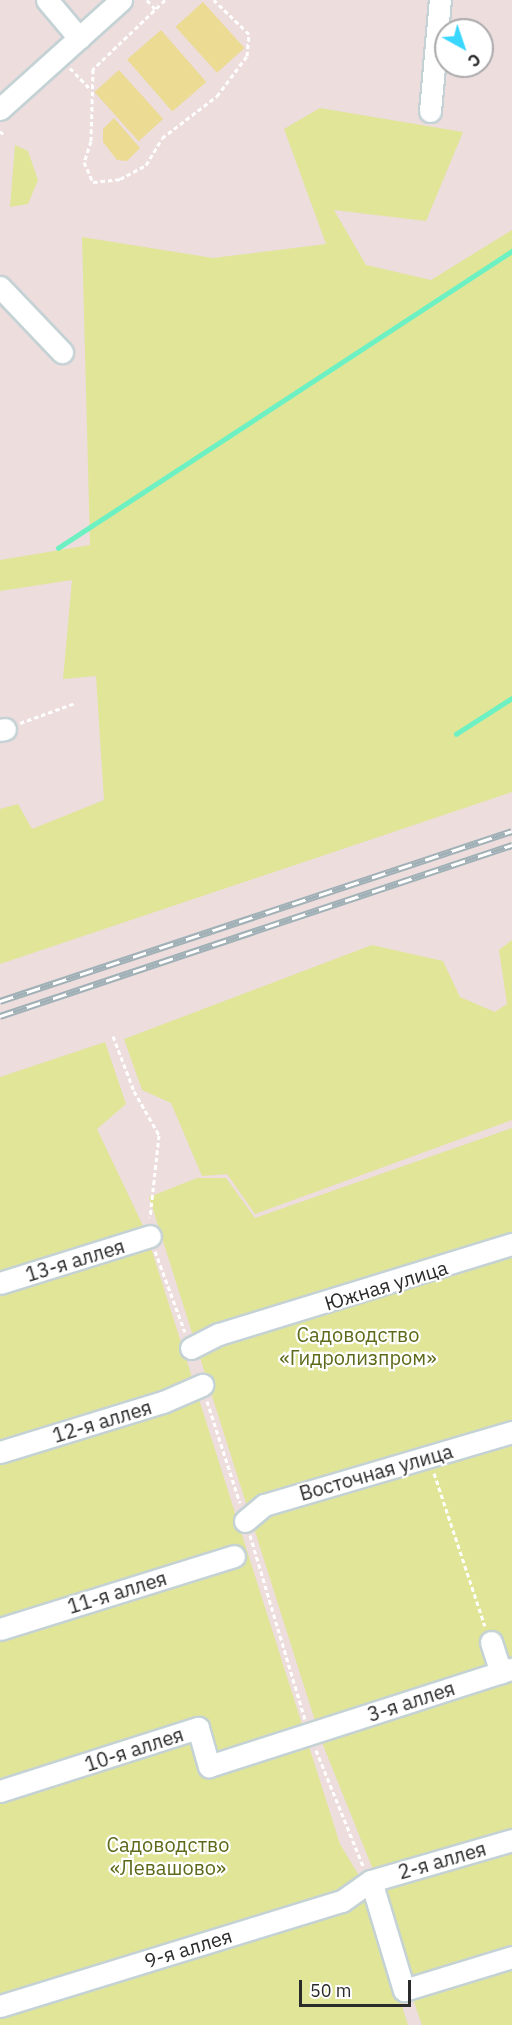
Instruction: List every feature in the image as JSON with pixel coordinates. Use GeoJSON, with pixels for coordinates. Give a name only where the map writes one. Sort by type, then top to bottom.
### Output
{"type":"FeatureCollection","features":[{"type":"Feature","properties":{"kind":"street"},"geometry":{"type":"LineString","coordinates":[[47,0],[79,38]]}},
{"type":"Feature","properties":{"kind":"street"},"geometry":{"type":"LineString","coordinates":[[0,109],[121,0]]}},
{"type":"Feature","properties":{"kind":"street"},"geometry":{"type":"LineString","coordinates":[[430,111],[440,0]]}},
{"type":"Feature","properties":{"kind":"street"},"geometry":{"type":"LineString","coordinates":[[0,287],[62,352]]}},
{"type":"Feature","properties":{"kind":"street","name":"13-я аллея"},"geometry":{"type":"LineString","coordinates":[[0,1283],[150,1236]]}},
{"type":"Feature","properties":{"kind":"street","name":"Южная улица"},"geometry":{"type":"LineString","coordinates":[[191,1348],[219,1334],[512,1244]]}},
{"type":"Feature","properties":{"kind":"street","name":"12-я аллея"},"geometry":{"type":"LineString","coordinates":[[0,1452],[163,1402],[202,1385]]}},
{"type":"Feature","properties":{"kind":"street","name":"Восточная улица"},"geometry":{"type":"LineString","coordinates":[[245,1521],[264,1505],[512,1432]]}},
{"type":"Feature","properties":{"kind":"street","name":"11-я аллея"},"geometry":{"type":"LineString","coordinates":[[0,1629],[234,1556]]}},
{"type":"Feature","properties":{"kind":"street"},"geometry":{"type":"LineString","coordinates":[[491,1642],[507,1671]]}},
{"type":"Feature","properties":{"kind":"street","name":"3-я аллея"},"geometry":{"type":"LineString","coordinates":[[309,1733],[507,1671]]}},
{"type":"Feature","properties":{"kind":"street","name":"10-я аллея"},"geometry":{"type":"LineString","coordinates":[[0,1791],[198,1728],[209,1766],[309,1733]]}},
{"type":"Feature","properties":{"kind":"street","name":"2-я аллея"},"geometry":{"type":"LineString","coordinates":[[371,1881],[512,1840]]}},
{"type":"Feature","properties":{"kind":"street"},"geometry":{"type":"LineString","coordinates":[[371,1881],[404,1990],[512,1957]]}},
{"type":"Feature","properties":{"kind":"street","name":"9-я аллея"},"geometry":{"type":"LineString","coordinates":[[0,2006],[342,1901],[371,1881]]}},
{"type":"Feature","properties":{"kind":"path"},"geometry":{"type":"LineString","coordinates":[[165,0],[101,56],[89,88],[93,108],[85,172],[93,182],[120,179],[146,165],[162,138],[217,96],[247,56],[249,34],[214,0]]}},
{"type":"Feature","properties":{"kind":"path"},"geometry":{"type":"LineString","coordinates":[[148,1],[156,10]]}},
{"type":"Feature","properties":{"kind":"path"},"geometry":{"type":"LineString","coordinates":[[71,69],[89,88]]}},
{"type":"Feature","properties":{"kind":"path"},"geometry":{"type":"LineString","coordinates":[[0,131],[4,135]]}},
{"type":"Feature","properties":{"kind":"path"},"geometry":{"type":"LineString","coordinates":[[2,729],[75,704]]}},
{"type":"Feature","properties":{"kind":"path"},"geometry":{"type":"LineString","coordinates":[[112,1036],[134,1091],[159,1135],[150,1236],[191,1348]]}},
{"type":"Feature","properties":{"kind":"path"},"geometry":{"type":"LineString","coordinates":[[202,1385],[309,1733],[348,1840],[371,1881]]}},
{"type":"Feature","properties":{"kind":"path"},"geometry":{"type":"LineString","coordinates":[[429,1456],[491,1642]]}},
{"type":"Feature","properties":{"kind":"green space"},"geometry":{"type":"Polygon","coordinates":[[[320,108],[463,132],[426,221],[334,210],[366,265],[431,280],[512,230],[512,792],[0,964],[0,809],[18,804],[32,829],[104,800],[96,676],[63,679],[72,580],[0,591],[0,560],[90,545],[82,237],[213,258],[326,244],[284,129],[320,108]]]}},
{"type":"Feature","properties":{"kind":"green space"},"geometry":{"type":"Polygon","coordinates":[[[15,145],[28,151],[38,180],[28,204],[10,207],[15,145]]]}},
{"type":"Feature","properties":{"kind":"green space"},"geometry":{"type":"Polygon","coordinates":[[[512,940],[512,1120],[255,1214],[227,1174],[202,1176],[171,1103],[142,1090],[124,1039],[372,945],[443,961],[460,997],[495,1012],[507,1004],[499,950],[512,940]]]}},
{"type":"Feature","properties":{"kind":"green space","name":"Садоводство «Левашово»"},"geometry":{"type":"Polygon","coordinates":[[[105,1042],[126,1104],[97,1129],[146,1232],[340,1844],[361,1879],[408,2025],[0,2025],[0,1077],[105,1042]]]}},
{"type":"Feature","properties":{"kind":"green space","name":"Садоводство «Гидролизпром»"},"geometry":{"type":"Polygon","coordinates":[[[512,1128],[512,1662],[316,1724],[149,1197],[197,1178],[226,1178],[255,1218],[512,1128]]]}},
{"type":"Feature","properties":{"kind":"green space"},"geometry":{"type":"Polygon","coordinates":[[[512,1681],[512,1953],[408,1986],[374,1872],[321,1740],[512,1681]]]}},
{"type":"Feature","properties":{"kind":"green space"},"geometry":{"type":"Polygon","coordinates":[[[512,1961],[512,2025],[422,2025],[411,1993],[512,1961]]]}},
{"type":"Feature","properties":{"kind":"shaded area"},"geometry":{"type":"Polygon","coordinates":[[[203,2],[244,48],[217,73],[176,27],[203,2]]]}},
{"type":"Feature","properties":{"kind":"shaded area"},"geometry":{"type":"Polygon","coordinates":[[[161,30],[206,82],[172,112],[127,60],[161,30]]]}},
{"type":"Feature","properties":{"kind":"shaded area"},"geometry":{"type":"Polygon","coordinates":[[[119,70],[163,119],[139,141],[94,92],[119,70]]]}},
{"type":"Feature","properties":{"kind":"shaded area"},"geometry":{"type":"Polygon","coordinates":[[[114,118],[140,148],[127,161],[117,160],[103,142],[103,129],[114,118]]]}},
{"type":"Feature","properties":{"kind":"waterway"},"geometry":{"type":"LineString","coordinates":[[58,548],[512,251]]}},
{"type":"Feature","properties":{"kind":"waterway"},"geometry":{"type":"LineString","coordinates":[[456,734],[512,698]]}},
{"type":"Feature","properties":{"kind":"railway"},"geometry":{"type":"LineString","coordinates":[[0,1001],[512,831]]}},
{"type":"Feature","properties":{"kind":"railway"},"geometry":{"type":"LineString","coordinates":[[0,1016],[512,845]]}}]}
